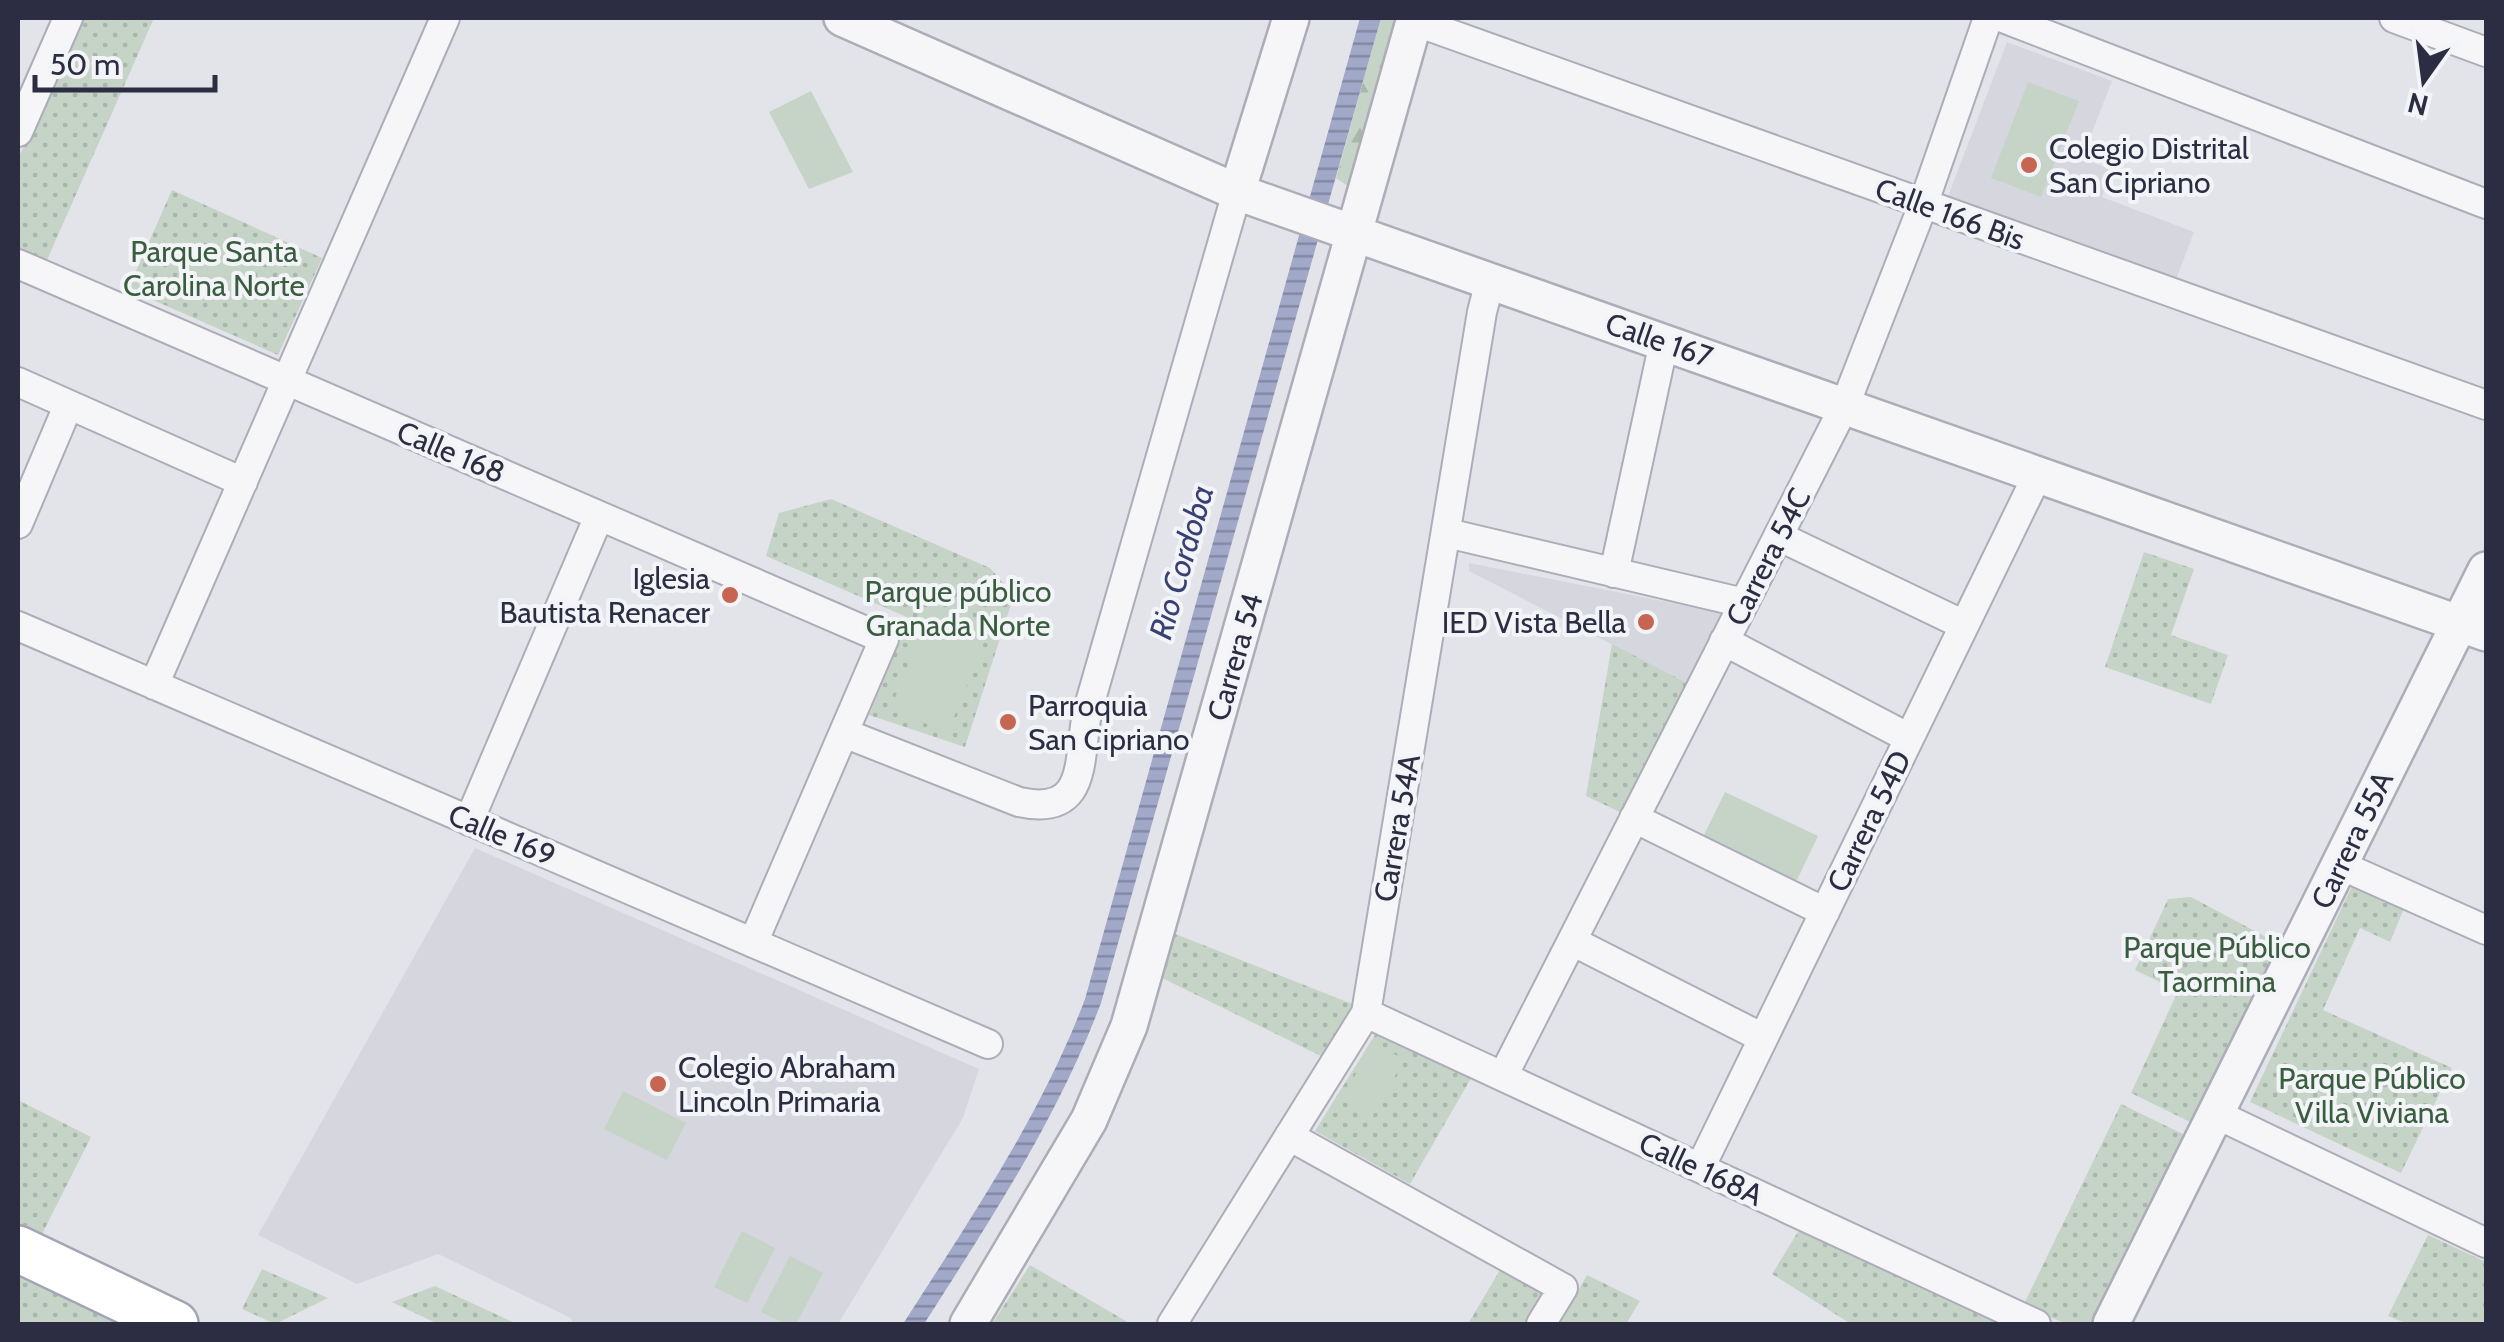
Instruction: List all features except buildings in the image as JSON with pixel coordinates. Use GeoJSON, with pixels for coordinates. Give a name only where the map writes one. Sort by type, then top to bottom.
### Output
{"type":"FeatureCollection","features":[{"type":"Feature","properties":{"kind":"main road"},"geometry":{"type":"LineString","coordinates":[[18,1249],[175,1324]]}},
{"type":"Feature","properties":{"kind":"street"},"geometry":{"type":"LineString","coordinates":[[18,132],[29,76],[68,18]]}},
{"type":"Feature","properties":{"kind":"street"},"geometry":{"type":"LineString","coordinates":[[154,685],[445,18]]}},
{"type":"Feature","properties":{"kind":"street","name":"Calle 167"},"geometry":{"type":"LineString","coordinates":[[842,18],[1249,197],[2473,628]]}},
{"type":"Feature","properties":{"kind":"street"},"geometry":{"type":"LineString","coordinates":[[753,943],[844,732],[1019,802],[1052,804],[1072,790],[1079,776],[1086,714],[1249,197],[1290,18]]}},
{"type":"Feature","properties":{"kind":"street","name":"Carrera 54C"},"geometry":{"type":"LineString","coordinates":[[1503,1076],[1845,405],[1923,205],[1988,18]]}},
{"type":"Feature","properties":{"kind":"street"},"geometry":{"type":"LineString","coordinates":[[2002,18],[2486,204]]}},
{"type":"Feature","properties":{"kind":"street"},"geometry":{"type":"LineString","coordinates":[[2394,18],[2486,52]]}},
{"type":"Feature","properties":{"kind":"street","name":"Calle 166 Bis"},"geometry":{"type":"LineString","coordinates":[[1415,19],[1923,205],[2486,404]]}},
{"type":"Feature","properties":{"kind":"street","name":"Carrera 54"},"geometry":{"type":"LineString","coordinates":[[968,1324],[1088,1120],[1129,1026],[1339,228],[1415,19]]}},
{"type":"Feature","properties":{"kind":"street","name":"Calle 168"},"geometry":{"type":"LineString","coordinates":[[18,264],[884,639],[844,732]]}},
{"type":"Feature","properties":{"kind":"street","name":"Carrera 54A"},"geometry":{"type":"LineString","coordinates":[[1172,1324],[1366,1013],[1490,281]]}},
{"type":"Feature","properties":{"kind":"street"},"geometry":{"type":"LineString","coordinates":[[1614,573],[1664,342]]}},
{"type":"Feature","properties":{"kind":"street"},"geometry":{"type":"LineString","coordinates":[[18,382],[242,482]]}},
{"type":"Feature","properties":{"kind":"street"},"geometry":{"type":"LineString","coordinates":[[18,524],[68,406]]}},
{"type":"Feature","properties":{"kind":"street","name":"Carrera 54D"},"geometry":{"type":"LineString","coordinates":[[1700,1168],[2038,474]]}},
{"type":"Feature","properties":{"kind":"street"},"geometry":{"type":"LineString","coordinates":[[469,820],[599,516]]}},
{"type":"Feature","properties":{"kind":"street"},"geometry":{"type":"LineString","coordinates":[[1447,533],[1744,604]]}},
{"type":"Feature","properties":{"kind":"street"},"geometry":{"type":"LineString","coordinates":[[1778,536],[1964,625]]}},
{"type":"Feature","properties":{"kind":"street","name":"Carrera 55A"},"geometry":{"type":"LineString","coordinates":[[2111,1324],[2340,865],[2473,628],[2486,570]]}},
{"type":"Feature","properties":{"kind":"street","name":"Calle 169"},"geometry":{"type":"LineString","coordinates":[[18,626],[988,1044]]}},
{"type":"Feature","properties":{"kind":"street"},"geometry":{"type":"LineString","coordinates":[[1724,641],[1909,738]]}},
{"type":"Feature","properties":{"kind":"street"},"geometry":{"type":"LineString","coordinates":[[1634,818],[1824,912]]}},
{"type":"Feature","properties":{"kind":"street"},"geometry":{"type":"LineString","coordinates":[[2340,865],[2486,930]]}},
{"type":"Feature","properties":{"kind":"street"},"geometry":{"type":"LineString","coordinates":[[1572,941],[1764,1038]]}},
{"type":"Feature","properties":{"kind":"street","name":"Calle 168A"},"geometry":{"type":"LineString","coordinates":[[1366,1013],[2036,1324]]}},
{"type":"Feature","properties":{"kind":"street"},"geometry":{"type":"LineString","coordinates":[[2216,1114],[2486,1243]]}},
{"type":"Feature","properties":{"kind":"street"},"geometry":{"type":"LineString","coordinates":[[1290,1136],[1563,1288],[1541,1324]]}},
{"type":"Feature","properties":{"kind":"shaded area","name":"Colegio Distrital San Cipriano"},"geometry":{"type":"Polygon","coordinates":[[[2007,42],[2112,81],[2082,158],[2112,170],[2102,197],[2194,232],[2174,285],[1947,199],[2007,42]]]}},
{"type":"Feature","properties":{"kind":"shaded area","name":"IED Vista Bella"},"geometry":{"type":"Polygon","coordinates":[[[1469,563],[1719,612],[1725,618],[1691,685],[1469,571],[1469,563]]]}},
{"type":"Feature","properties":{"kind":"shaded area","name":"Colegio Abraham Lincoln Primaria"},"geometry":{"type":"Polygon","coordinates":[[[475,848],[979,1069],[963,1118],[838,1324],[573,1324],[571,1318],[438,1254],[357,1284],[258,1235],[475,848]]]}},
{"type":"Feature","properties":{"kind":"green space"},"geometry":{"type":"Polygon","coordinates":[[[80,18],[154,18],[47,260],[18,247],[18,159],[80,18]]]}},
{"type":"Feature","properties":{"kind":"green space"},"geometry":{"type":"Polygon","coordinates":[[[1381,18],[1400,18],[1349,187],[1336,178],[1381,18]]]}},
{"type":"Feature","properties":{"kind":"green space"},"geometry":{"type":"Polygon","coordinates":[[[2028,82],[2079,101],[2041,197],[1991,178],[2028,82]]]}},
{"type":"Feature","properties":{"kind":"green space"},"geometry":{"type":"Polygon","coordinates":[[[811,91],[853,172],[809,189],[769,112],[811,91]]]}},
{"type":"Feature","properties":{"kind":"green space","name":"Parque Santa Carolina Norte"},"geometry":{"type":"Polygon","coordinates":[[[172,190],[322,258],[278,355],[128,289],[172,190]]]}},
{"type":"Feature","properties":{"kind":"green space"},"geometry":{"type":"Polygon","coordinates":[[[198,242],[250,267],[238,291],[187,266],[198,242]]]}},
{"type":"Feature","properties":{"kind":"green space","name":"Parque público Granada Norte"},"geometry":{"type":"Polygon","coordinates":[[[831,499],[990,568],[1014,595],[965,747],[869,715],[909,618],[766,556],[779,513],[831,499]]]}},
{"type":"Feature","properties":{"kind":"green space"},"geometry":{"type":"Polygon","coordinates":[[[2144,552],[2194,569],[2171,635],[2228,655],[2211,704],[2105,667],[2144,552]]]}},
{"type":"Feature","properties":{"kind":"green space"},"geometry":{"type":"Polygon","coordinates":[[[930,610],[987,635],[948,732],[890,710],[930,610]]]}},
{"type":"Feature","properties":{"kind":"green space"},"geometry":{"type":"Polygon","coordinates":[[[1612,644],[1691,685],[1624,814],[1586,796],[1612,644]]]}},
{"type":"Feature","properties":{"kind":"green space"},"geometry":{"type":"Polygon","coordinates":[[[1725,792],[1818,836],[1796,882],[1703,837],[1725,792]]]}},
{"type":"Feature","properties":{"kind":"green space","name":"Parque Público Villa Viviana"},"geometry":{"type":"Polygon","coordinates":[[[2353,884],[2405,906],[2390,942],[2360,928],[2323,1010],[2452,1068],[2401,1173],[2250,1102],[2353,884]]]}},
{"type":"Feature","properties":{"kind":"green space","name":"Parque Público Taormina"},"geometry":{"type":"Polygon","coordinates":[[[2191,897],[2281,945],[2190,1122],[2131,1093],[2178,991],[2135,970],[2168,899],[2191,897]]]}},
{"type":"Feature","properties":{"kind":"green space"},"geometry":{"type":"Polygon","coordinates":[[[1173,933],[1360,1007],[1323,1057],[1160,977],[1173,933]]]}},
{"type":"Feature","properties":{"kind":"green space"},"geometry":{"type":"Polygon","coordinates":[[[1378,1030],[1474,1073],[1410,1184],[1315,1131],[1378,1030]]]}},
{"type":"Feature","properties":{"kind":"green space"},"geometry":{"type":"Polygon","coordinates":[[[1374,1042],[1404,1060],[1372,1117],[1341,1100],[1374,1042]]]}},
{"type":"Feature","properties":{"kind":"green space"},"geometry":{"type":"Polygon","coordinates":[[[623,1091],[686,1123],[667,1160],[604,1129],[623,1091]]]}},
{"type":"Feature","properties":{"kind":"green space"},"geometry":{"type":"Polygon","coordinates":[[[18,1100],[91,1137],[39,1240],[18,1230],[18,1100]]]}},
{"type":"Feature","properties":{"kind":"green space"},"geometry":{"type":"Polygon","coordinates":[[[2121,1104],[2189,1137],[2096,1324],[2067,1324],[2023,1306],[2121,1104]]]}},
{"type":"Feature","properties":{"kind":"green space"},"geometry":{"type":"Polygon","coordinates":[[[1803,1224],[2024,1324],[1851,1324],[1772,1274],[1803,1224]]]}},
{"type":"Feature","properties":{"kind":"green space"},"geometry":{"type":"Polygon","coordinates":[[[742,1231],[775,1248],[747,1303],[714,1287],[742,1231]]]}},
{"type":"Feature","properties":{"kind":"green space"},"geometry":{"type":"Polygon","coordinates":[[[2428,1235],[2486,1262],[2486,1324],[2408,1324],[2388,1316],[2428,1235]]]}},
{"type":"Feature","properties":{"kind":"green space"},"geometry":{"type":"Polygon","coordinates":[[[18,1256],[157,1324],[18,1324],[18,1256]]]}},
{"type":"Feature","properties":{"kind":"green space"},"geometry":{"type":"Polygon","coordinates":[[[790,1256],[823,1273],[796,1324],[786,1324],[761,1312],[790,1256]]]}},
{"type":"Feature","properties":{"kind":"green space"},"geometry":{"type":"Polygon","coordinates":[[[1030,1265],[1131,1324],[992,1324],[1030,1265]]]}},
{"type":"Feature","properties":{"kind":"green space"},"geometry":{"type":"Polygon","coordinates":[[[1503,1265],[1547,1291],[1526,1324],[1468,1324],[1503,1265]]]}},
{"type":"Feature","properties":{"kind":"green space"},"geometry":{"type":"Polygon","coordinates":[[[262,1269],[328,1298],[275,1324],[242,1309],[262,1269]]]}},
{"type":"Feature","properties":{"kind":"green space"},"geometry":{"type":"Polygon","coordinates":[[[1587,1275],[1640,1301],[1626,1324],[1559,1324],[1587,1275]]]}},
{"type":"Feature","properties":{"kind":"green space"},"geometry":{"type":"Polygon","coordinates":[[[435,1286],[517,1324],[438,1324],[392,1302],[435,1286]]]}},
{"type":"Feature","properties":{"kind":"water"},"geometry":{"type":"Polygon","coordinates":[[[1360,18],[1381,18],[1101,1003],[1064,1088],[998,1207],[924,1324],[903,1324],[1026,1126],[1085,999],[1360,18]]]}},
{"type":"Feature","properties":{"kind":"place","name":"Colegio Distrital San Cipriano"},"geometry":{"type":"Point","coordinates":[2029,165]}},
{"type":"Feature","properties":{"kind":"place","name":"Iglesia Bautista Renacer"},"geometry":{"type":"Point","coordinates":[730,595]}},
{"type":"Feature","properties":{"kind":"place","name":"IED Vista Bella"},"geometry":{"type":"Point","coordinates":[1646,622]}},
{"type":"Feature","properties":{"kind":"place","name":"Parroquia San Cipriano"},"geometry":{"type":"Point","coordinates":[1008,722]}},
{"type":"Feature","properties":{"kind":"place","name":"Colegio Abraham Lincoln Primaria"},"geometry":{"type":"Point","coordinates":[658,1084]}},
{"type":"Feature","properties":{"kind":"water label","name":"Rio Cordoba"},"geometry":{"type":"Point","coordinates":[1181,562]}}]}
